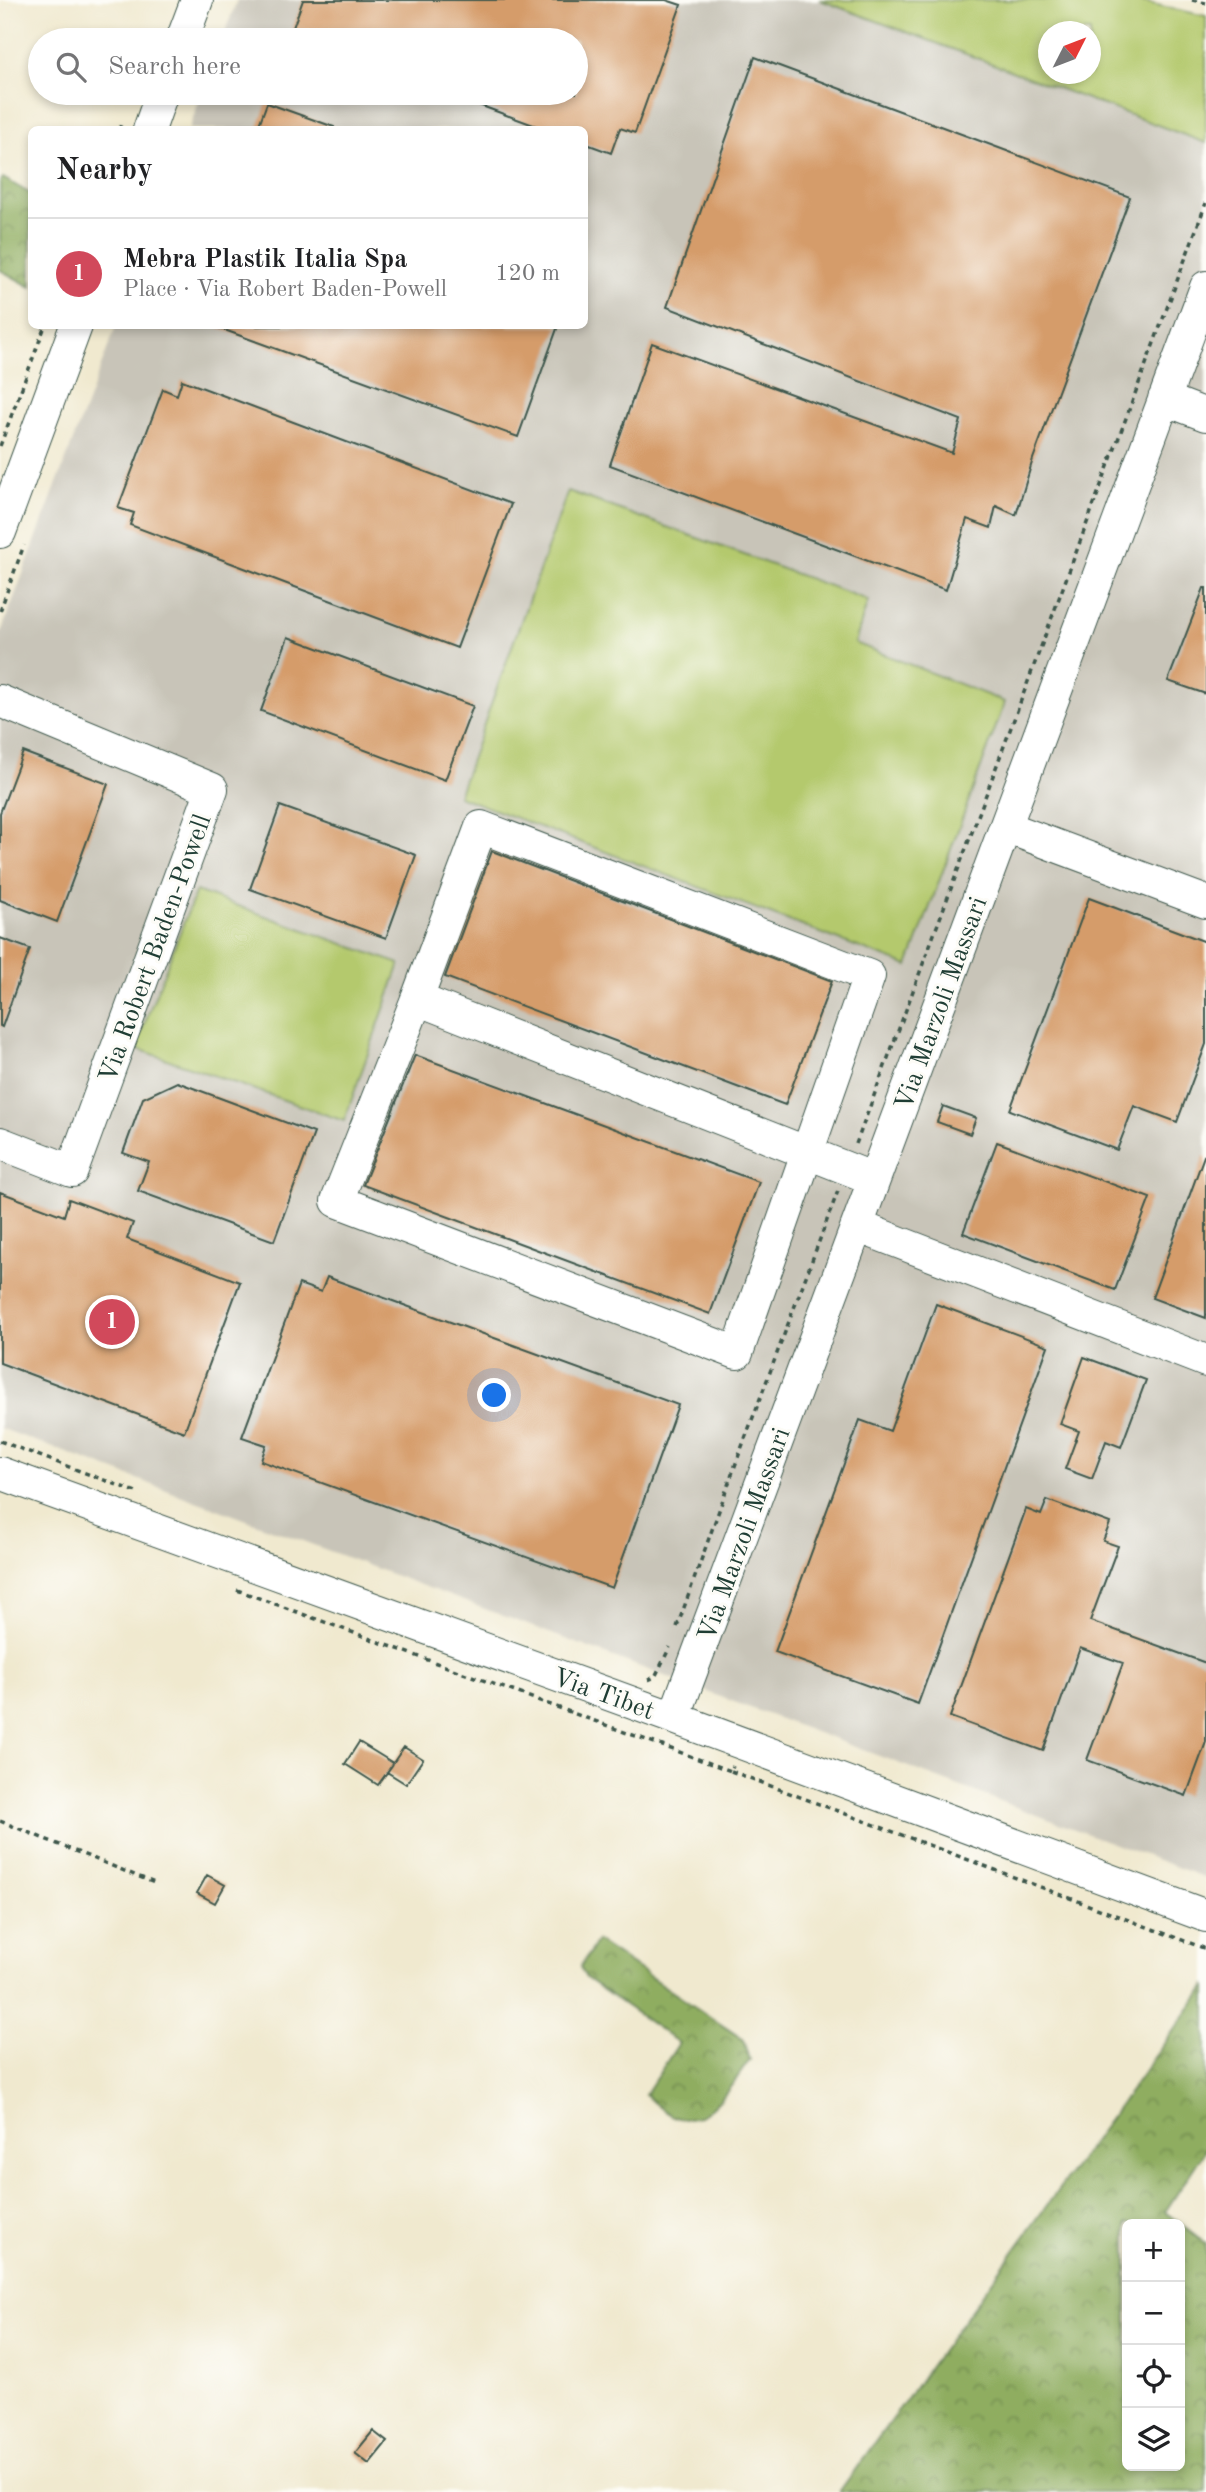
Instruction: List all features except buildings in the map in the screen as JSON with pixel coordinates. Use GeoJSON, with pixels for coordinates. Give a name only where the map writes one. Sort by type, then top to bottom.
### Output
{"type":"FeatureCollection","features":[{"type":"Feature","properties":{"kind":"street"},"geometry":{"type":"LineString","coordinates":[[186,28],[197,0]]}},
{"type":"Feature","properties":{"kind":"street"},"geometry":{"type":"LineString","coordinates":[[150,126],[158,105]]}},
{"type":"Feature","properties":{"kind":"street","name":"Via Marzoli Massari"},"geometry":{"type":"LineString","coordinates":[[674,1718],[1206,287]]}},
{"type":"Feature","properties":{"kind":"street"},"geometry":{"type":"LineString","coordinates":[[0,532],[75,329]]}},
{"type":"Feature","properties":{"kind":"street"},"geometry":{"type":"LineString","coordinates":[[1164,399],[1206,415]]}},
{"type":"Feature","properties":{"kind":"street","name":"Via Robert Baden-Powell"},"geometry":{"type":"LineString","coordinates":[[0,701],[212,789],[72,1171],[0,1143]]}},
{"type":"Feature","properties":{"kind":"street"},"geometry":{"type":"LineString","coordinates":[[481,827],[869,976],[737,1353],[337,1201],[417,999],[481,827]]}},
{"type":"Feature","properties":{"kind":"street"},"geometry":{"type":"LineString","coordinates":[[1006,827],[1206,902]]}},
{"type":"Feature","properties":{"kind":"street"},"geometry":{"type":"LineString","coordinates":[[417,999],[874,1179]]}},
{"type":"Feature","properties":{"kind":"street"},"geometry":{"type":"LineString","coordinates":[[857,1226],[1206,1361]]}},
{"type":"Feature","properties":{"kind":"street","name":"Via Tibet"},"geometry":{"type":"LineString","coordinates":[[0,1473],[674,1718],[1206,1916]]}},
{"type":"Feature","properties":{"kind":"path"},"geometry":{"type":"LineString","coordinates":[[1192,0],[1206,3]]}},
{"type":"Feature","properties":{"kind":"path"},"geometry":{"type":"LineString","coordinates":[[0,446],[44,329]]}},
{"type":"Feature","properties":{"kind":"path"},"geometry":{"type":"LineString","coordinates":[[731,1771],[1206,1949]]}},
{"type":"Feature","properties":{"kind":"path"},"geometry":{"type":"LineString","coordinates":[[0,1821],[158,1884]]}},
{"type":"Feature","properties":{"kind":"shaded area"},"geometry":{"type":"Polygon","coordinates":[[[237,0],[820,0],[1038,81],[1038,84],[1047,84],[1206,143],[1206,1878],[0,1428],[0,635],[115,329],[588,329],[588,126],[190,126],[198,105],[588,105],[588,28],[226,28],[237,0]]]}},
{"type":"Feature","properties":{"kind":"green space"},"geometry":{"type":"Polygon","coordinates":[[[820,0],[1135,0],[1206,16],[1206,143],[1047,84],[1101,84],[1101,21],[1038,21],[1038,81],[820,0]]]}},
{"type":"Feature","properties":{"kind":"green space"},"geometry":{"type":"Polygon","coordinates":[[[3,178],[28,192],[28,285],[0,270],[0,182],[3,178]]]}},
{"type":"Feature","properties":{"kind":"green space"},"geometry":{"type":"Polygon","coordinates":[[[568,491],[868,600],[855,643],[1005,702],[908,966],[458,796],[568,491]]]}},
{"type":"Feature","properties":{"kind":"green space"},"geometry":{"type":"Polygon","coordinates":[[[196,891],[400,964],[344,1121],[135,1048],[196,891]]]}},
{"type":"Feature","properties":{"kind":"green space"},"geometry":{"type":"Polygon","coordinates":[[[597,1941],[744,2040],[750,2060],[725,2094],[705,2113],[680,2119],[664,2111],[645,2095],[679,2043],[586,1978],[580,1967],[597,1941]]]}},
{"type":"Feature","properties":{"kind":"green space"},"geometry":{"type":"Polygon","coordinates":[[[1206,1986],[1206,2149],[1165,2212],[1174,2219],[1122,2219],[1122,2471],[1185,2471],[1185,2227],[1206,2243],[1206,2492],[839,2492],[1206,1986]]]}},
{"type":"Feature","properties":{"kind":"place","name":"Mebra Plastik Italia Spa"},"geometry":{"type":"Point","coordinates":[112,1322]}}]}
